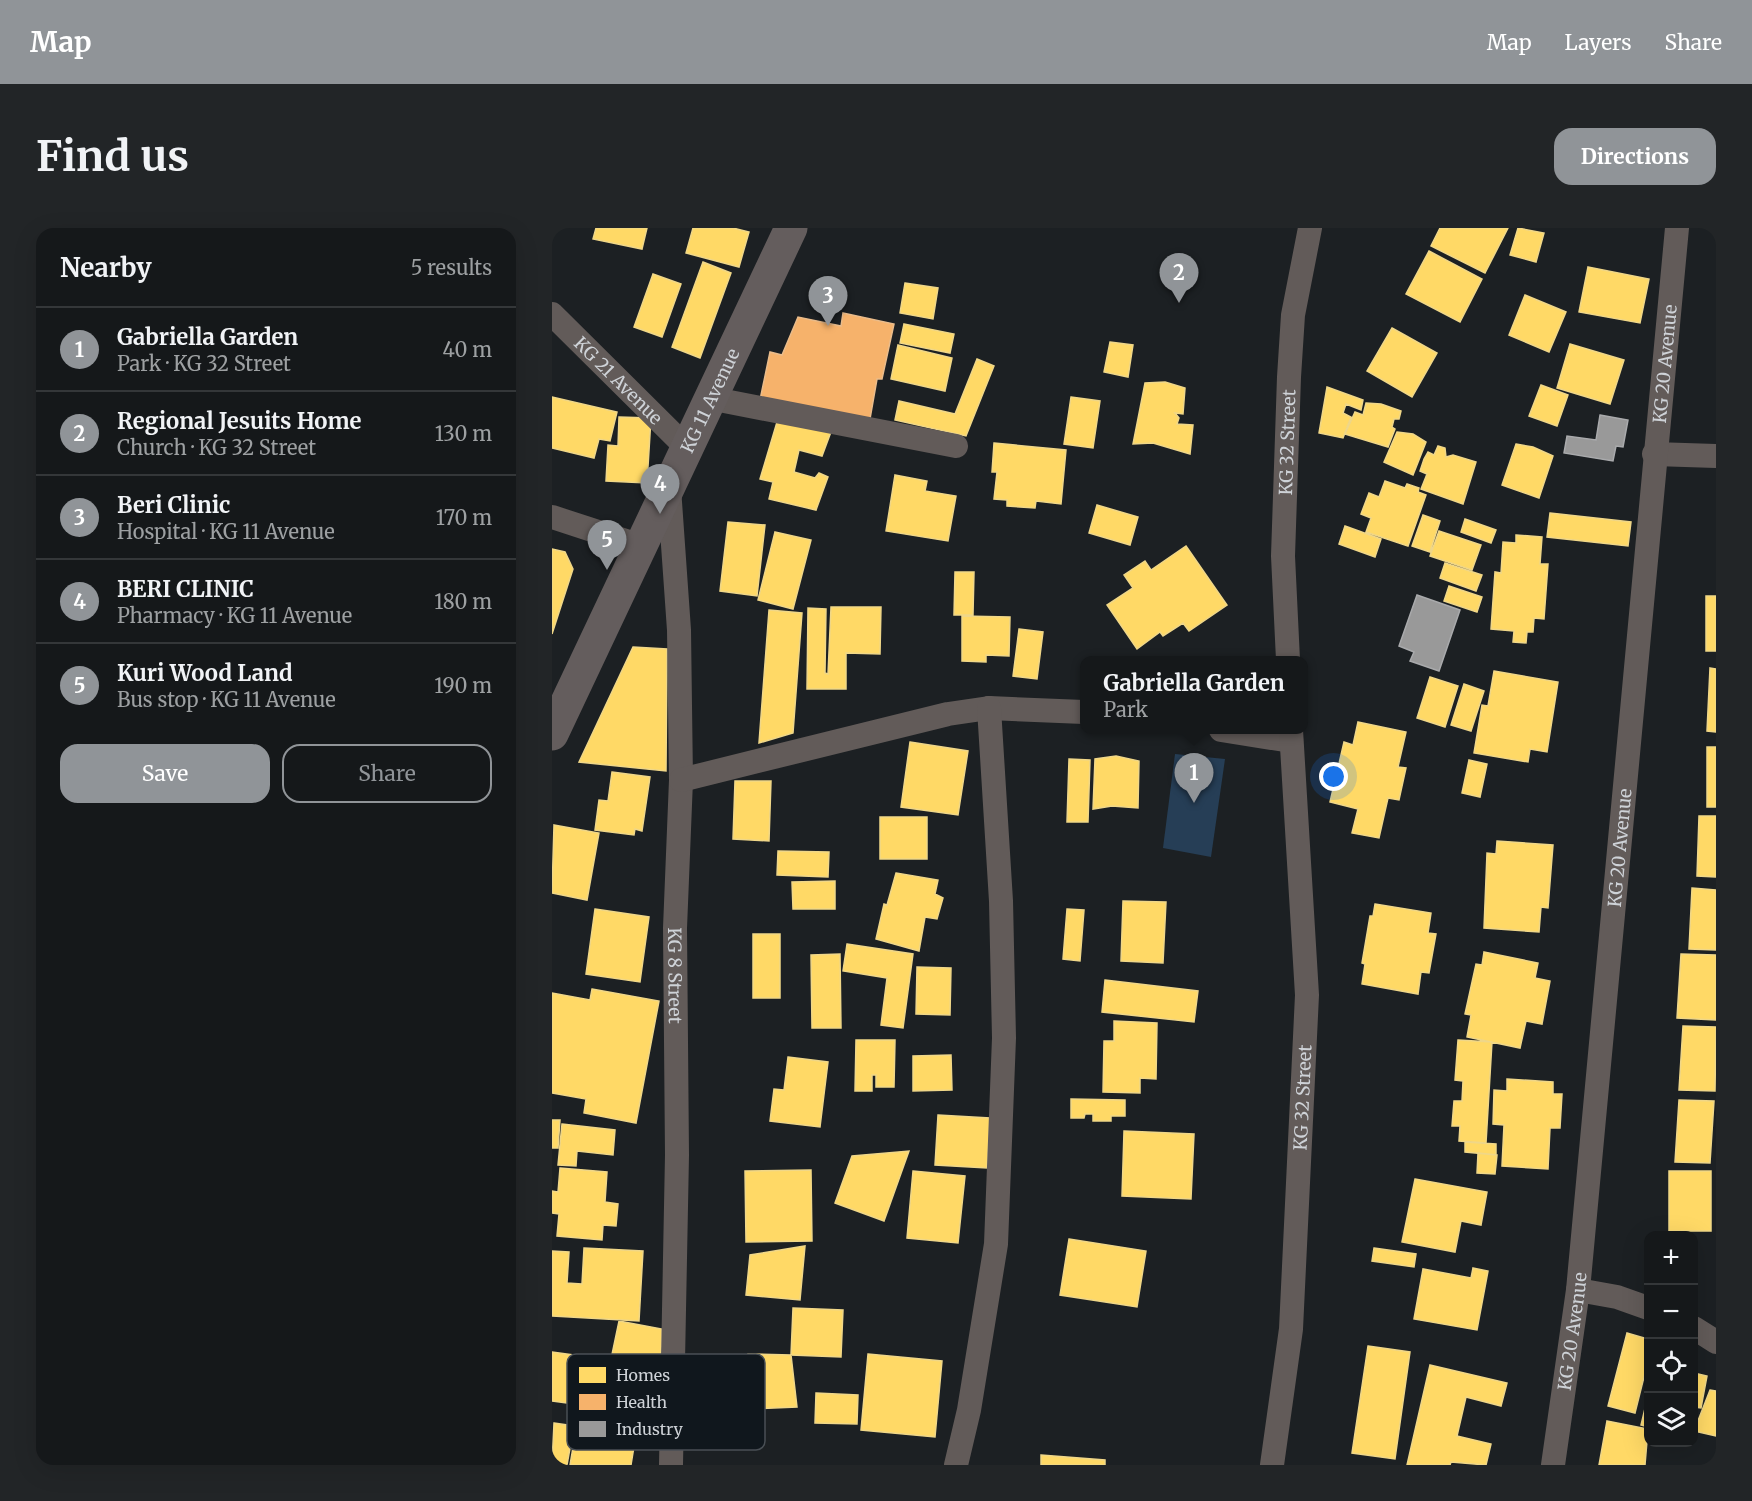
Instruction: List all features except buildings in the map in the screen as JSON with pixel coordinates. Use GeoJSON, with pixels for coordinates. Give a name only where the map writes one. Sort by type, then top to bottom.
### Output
{"type":"FeatureCollection","features":[{"type":"Feature","properties":{"kind":"main road","name":"KG 11 Avenue"},"geometry":{"type":"LineString","coordinates":[[552,734],[791,228]]}},
{"type":"Feature","properties":{"kind":"street","name":"KG 32 Street"},"geometry":{"type":"LineString","coordinates":[[1288,656],[1283,556],[1289,377],[1293,315],[1310,228]]}},
{"type":"Feature","properties":{"kind":"street","name":"KG 20 Avenue"},"geometry":{"type":"LineString","coordinates":[[1553,1465],[1578,1290],[1654,454],[1677,228]]}},
{"type":"Feature","properties":{"kind":"street","name":"KG 21 Avenue"},"geometry":{"type":"LineString","coordinates":[[552,314],[686,447]]}},
{"type":"Feature","properties":{"kind":"street"},"geometry":{"type":"LineString","coordinates":[[709,398],[956,446]]}},
{"type":"Feature","properties":{"kind":"street"},"geometry":{"type":"LineString","coordinates":[[1654,454],[1716,456]]}},
{"type":"Feature","properties":{"kind":"street","name":"KG 8 Street"},"geometry":{"type":"LineString","coordinates":[[669,486],[679,630],[681,780],[675,928],[677,1155],[673,1354]]}},
{"type":"Feature","properties":{"kind":"street"},"geometry":{"type":"LineString","coordinates":[[552,517],[641,546]]}},
{"type":"Feature","properties":{"kind":"street"},"geometry":{"type":"LineString","coordinates":[[681,780],[948,714],[989,708],[1080,712]]}},
{"type":"Feature","properties":{"kind":"street"},"geometry":{"type":"LineString","coordinates":[[956,1465],[969,1410],[996,1244],[1004,1038],[1001,901],[989,708]]}},
{"type":"Feature","properties":{"kind":"street","name":"KG 32 Street"},"geometry":{"type":"LineString","coordinates":[[1272,1465],[1291,1329],[1307,995],[1291,735]]}},
{"type":"Feature","properties":{"kind":"street"},"geometry":{"type":"LineString","coordinates":[[1578,1290],[1617,1297],[1644,1307]]}},
{"type":"Feature","properties":{"kind":"street"},"geometry":{"type":"LineString","coordinates":[[1698,1331],[1716,1342]]}},
{"type":"Feature","properties":{"kind":"street","name":"KG 8 Street"},"geometry":{"type":"LineString","coordinates":[[671,1450],[671,1465]]}},
{"type":"Feature","properties":{"kind":"shaded area"},"geometry":{"type":"Polygon","coordinates":[[[1175,754],[1225,759],[1211,857],[1163,848],[1175,754]]]}},
{"type":"Feature","properties":{"kind":"place","name":"Regional Jesuits Home"},"geometry":{"type":"Point","coordinates":[1179,303]}},
{"type":"Feature","properties":{"kind":"place","name":"Beri Clinic"},"geometry":{"type":"Point","coordinates":[828,326]}},
{"type":"Feature","properties":{"kind":"place","name":"BERI CLINIC"},"geometry":{"type":"Point","coordinates":[660,514]}},
{"type":"Feature","properties":{"kind":"place","name":"Kuri Wood Land"},"geometry":{"type":"Point","coordinates":[607,570]}},
{"type":"Feature","properties":{"kind":"place","name":"Gabriella Garden"},"geometry":{"type":"Point","coordinates":[1194,803]}}]}
